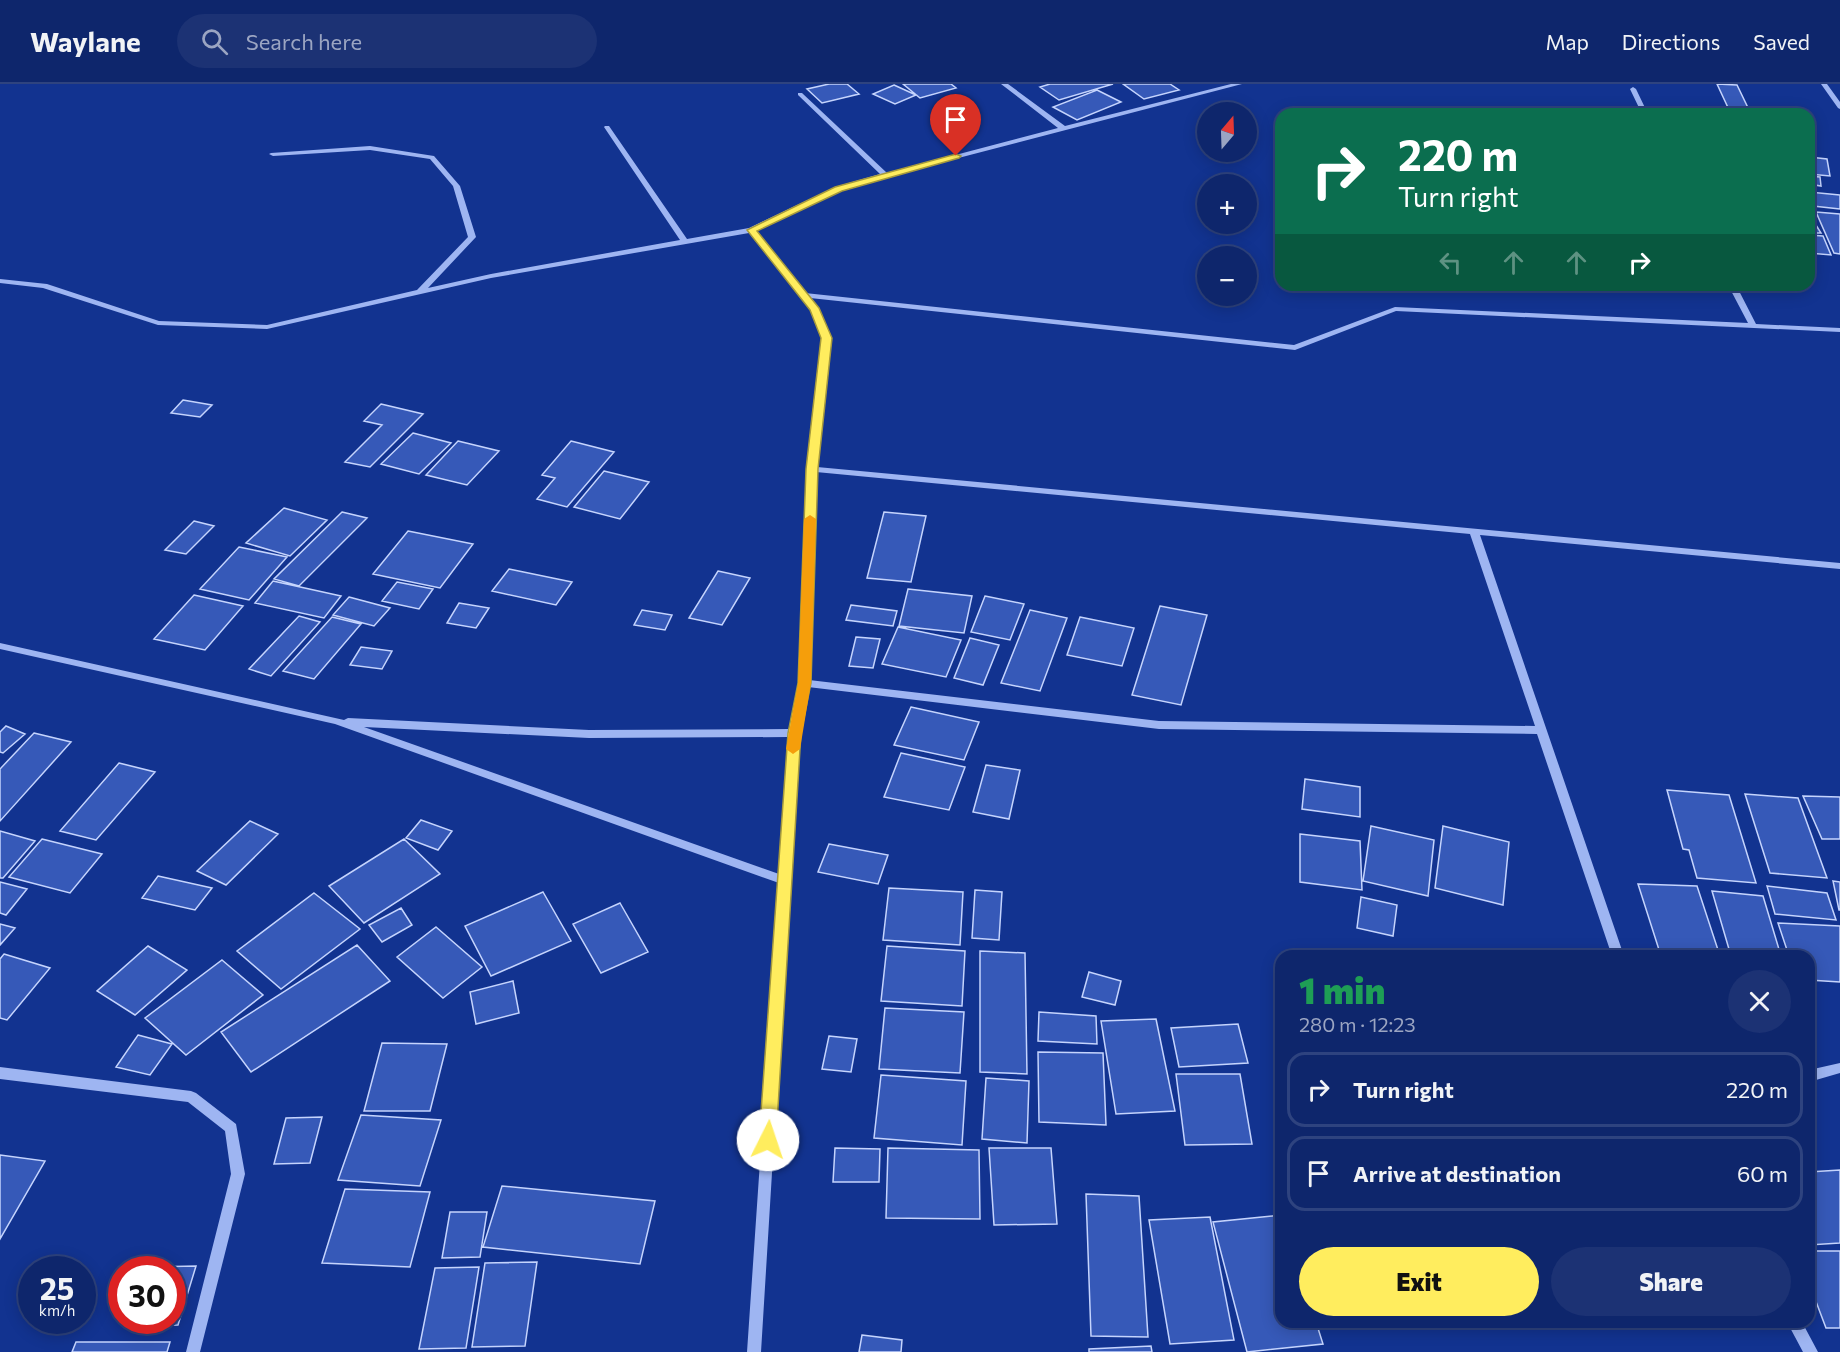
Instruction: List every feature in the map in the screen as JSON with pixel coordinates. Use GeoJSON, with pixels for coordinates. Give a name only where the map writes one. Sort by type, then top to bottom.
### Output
{"type":"FeatureCollection","features":[{"type":"Feature","properties":{"kind":"street"},"geometry":{"type":"LineString","coordinates":[[1004,84],[1064,129]]}},
{"type":"Feature","properties":{"kind":"street"},"geometry":{"type":"LineString","coordinates":[[0,281],[44,286],[158,322],[267,327],[491,276],[752,230],[838,189],[1220,86],[1239,84]]}},
{"type":"Feature","properties":{"kind":"street"},"geometry":{"type":"LineString","coordinates":[[1824,84],[1840,107]]}},
{"type":"Feature","properties":{"kind":"street"},"geometry":{"type":"LineString","coordinates":[[1633,89],[1642,108]]}},
{"type":"Feature","properties":{"kind":"street"},"geometry":{"type":"LineString","coordinates":[[800,94],[885,175]]}},
{"type":"Feature","properties":{"kind":"street"},"geometry":{"type":"LineString","coordinates":[[607,127],[686,242]]}},
{"type":"Feature","properties":{"kind":"street"},"geometry":{"type":"LineString","coordinates":[[273,154],[370,148],[432,157],[456,186],[471,237],[418,293]]}},
{"type":"Feature","properties":{"kind":"street"},"geometry":{"type":"LineString","coordinates":[[752,230],[815,310],[827,338],[812,469],[804,683],[794,733],[754,1352]]}},
{"type":"Feature","properties":{"kind":"street"},"geometry":{"type":"LineString","coordinates":[[1735,291],[1753,326]]}},
{"type":"Feature","properties":{"kind":"street"},"geometry":{"type":"LineString","coordinates":[[803,295],[1295,348],[1395,309],[1840,330]]}},
{"type":"Feature","properties":{"kind":"street"},"geometry":{"type":"LineString","coordinates":[[812,469],[1840,566]]}},
{"type":"Feature","properties":{"kind":"street"},"geometry":{"type":"LineString","coordinates":[[1474,532],[1616,950]]}},
{"type":"Feature","properties":{"kind":"street"},"geometry":{"type":"LineString","coordinates":[[0,646],[337,721],[785,881]]}},
{"type":"Feature","properties":{"kind":"street"},"geometry":{"type":"LineString","coordinates":[[804,683],[1159,725],[1540,730]]}},
{"type":"Feature","properties":{"kind":"street"},"geometry":{"type":"LineString","coordinates":[[337,721],[589,734],[794,733]]}},
{"type":"Feature","properties":{"kind":"street"},"geometry":{"type":"LineString","coordinates":[[1815,1074],[1840,1068]]}},
{"type":"Feature","properties":{"kind":"street"},"geometry":{"type":"LineString","coordinates":[[0,1073],[191,1097],[231,1128],[238,1174],[193,1352]]}},
{"type":"Feature","properties":{"kind":"street"},"geometry":{"type":"LineString","coordinates":[[1797,1328],[1811,1352]]}},
{"type":"Feature","properties":{"kind":"building"},"geometry":{"type":"Polygon","coordinates":[[[829,84],[847,84],[859,94],[822,103],[807,89],[829,84]]]}},
{"type":"Feature","properties":{"kind":"building"},"geometry":{"type":"Polygon","coordinates":[[[903,84],[951,84],[956,88],[920,98],[903,84]]]}},
{"type":"Feature","properties":{"kind":"building"},"geometry":{"type":"Polygon","coordinates":[[[1050,84],[1113,84],[1059,100],[1040,87],[1050,84]]]}},
{"type":"Feature","properties":{"kind":"building"},"geometry":{"type":"Polygon","coordinates":[[[1123,84],[1170,84],[1179,90],[1144,99],[1123,84]]]}},
{"type":"Feature","properties":{"kind":"building"},"geometry":{"type":"Polygon","coordinates":[[[1717,84],[1737,85],[1748,108],[1728,108],[1717,84]]]}},
{"type":"Feature","properties":{"kind":"building"},"geometry":{"type":"Polygon","coordinates":[[[894,85],[916,95],[895,104],[873,94],[894,85]]]}},
{"type":"Feature","properties":{"kind":"building"},"geometry":{"type":"Polygon","coordinates":[[[1097,90],[1121,102],[1077,120],[1053,107],[1097,90]]]}},
{"type":"Feature","properties":{"kind":"building"},"geometry":{"type":"Polygon","coordinates":[[[1815,158],[1827,159],[1830,176],[1815,175],[1815,158]]]}},
{"type":"Feature","properties":{"kind":"building"},"geometry":{"type":"Polygon","coordinates":[[[1815,177],[1820,177],[1821,186],[1815,185],[1815,177]]]}},
{"type":"Feature","properties":{"kind":"building"},"geometry":{"type":"Polygon","coordinates":[[[1815,193],[1840,195],[1840,209],[1815,206],[1815,193]]]}},
{"type":"Feature","properties":{"kind":"building"},"geometry":{"type":"Polygon","coordinates":[[[1816,212],[1840,214],[1840,254],[1834,253],[1816,212]]]}},
{"type":"Feature","properties":{"kind":"building"},"geometry":{"type":"Polygon","coordinates":[[[1815,224],[1821,233],[1815,233],[1815,224]]]}},
{"type":"Feature","properties":{"kind":"building"},"geometry":{"type":"Polygon","coordinates":[[[1815,235],[1823,236],[1831,255],[1815,254],[1815,235]]]}},
{"type":"Feature","properties":{"kind":"building"},"geometry":{"type":"Polygon","coordinates":[[[183,400],[212,405],[200,417],[171,413],[183,400]]]}},
{"type":"Feature","properties":{"kind":"building"},"geometry":{"type":"Polygon","coordinates":[[[381,404],[423,414],[370,467],[345,462],[382,425],[364,421],[381,404]]]}},
{"type":"Feature","properties":{"kind":"building"},"geometry":{"type":"Polygon","coordinates":[[[413,433],[451,443],[419,474],[381,464],[413,433]]]}},
{"type":"Feature","properties":{"kind":"building"},"geometry":{"type":"Polygon","coordinates":[[[458,441],[499,451],[467,485],[426,475],[458,441]]]}},
{"type":"Feature","properties":{"kind":"building"},"geometry":{"type":"Polygon","coordinates":[[[571,441],[614,452],[567,507],[537,499],[555,478],[542,475],[571,441]]]}},
{"type":"Feature","properties":{"kind":"building"},"geometry":{"type":"Polygon","coordinates":[[[604,471],[649,482],[620,519],[574,507],[604,471]]]}},
{"type":"Feature","properties":{"kind":"building"},"geometry":{"type":"Polygon","coordinates":[[[284,508],[327,520],[290,556],[246,543],[284,508]]]}},
{"type":"Feature","properties":{"kind":"building"},"geometry":{"type":"Polygon","coordinates":[[[342,512],[367,518],[299,586],[274,579],[342,512]]]}},
{"type":"Feature","properties":{"kind":"building"},"geometry":{"type":"Polygon","coordinates":[[[884,512],[926,516],[911,582],[867,578],[884,512]]]}},
{"type":"Feature","properties":{"kind":"building"},"geometry":{"type":"Polygon","coordinates":[[[194,521],[214,526],[186,554],[165,550],[194,521]]]}},
{"type":"Feature","properties":{"kind":"building"},"geometry":{"type":"Polygon","coordinates":[[[408,531],[473,544],[440,588],[373,574],[408,531]]]}},
{"type":"Feature","properties":{"kind":"building"},"geometry":{"type":"Polygon","coordinates":[[[239,547],[287,557],[249,600],[200,589],[239,547]]]}},
{"type":"Feature","properties":{"kind":"building"},"geometry":{"type":"Polygon","coordinates":[[[509,569],[572,582],[556,605],[492,591],[509,569]]]}},
{"type":"Feature","properties":{"kind":"building"},"geometry":{"type":"Polygon","coordinates":[[[718,571],[750,578],[722,625],[689,618],[718,571]]]}},
{"type":"Feature","properties":{"kind":"building"},"geometry":{"type":"Polygon","coordinates":[[[273,581],[341,596],[324,618],[255,603],[273,581]]]}},
{"type":"Feature","properties":{"kind":"building"},"geometry":{"type":"Polygon","coordinates":[[[397,582],[433,589],[419,609],[382,601],[397,582]]]}},
{"type":"Feature","properties":{"kind":"building"},"geometry":{"type":"Polygon","coordinates":[[[908,589],[972,596],[964,633],[899,626],[908,589]]]}},
{"type":"Feature","properties":{"kind":"building"},"geometry":{"type":"Polygon","coordinates":[[[194,595],[243,606],[205,650],[154,639],[194,595]]]}},
{"type":"Feature","properties":{"kind":"building"},"geometry":{"type":"Polygon","coordinates":[[[985,596],[1024,604],[1010,640],[971,632],[985,596]]]}},
{"type":"Feature","properties":{"kind":"building"},"geometry":{"type":"Polygon","coordinates":[[[349,597],[390,608],[374,626],[333,615],[349,597]]]}},
{"type":"Feature","properties":{"kind":"building"},"geometry":{"type":"Polygon","coordinates":[[[459,603],[489,608],[476,628],[447,623],[459,603]]]}},
{"type":"Feature","properties":{"kind":"building"},"geometry":{"type":"Polygon","coordinates":[[[851,605],[897,611],[893,626],[846,620],[851,605]]]}},
{"type":"Feature","properties":{"kind":"building"},"geometry":{"type":"Polygon","coordinates":[[[1160,606],[1207,615],[1181,705],[1132,695],[1160,606]]]}},
{"type":"Feature","properties":{"kind":"building"},"geometry":{"type":"Polygon","coordinates":[[[642,610],[672,615],[665,630],[634,625],[642,610]]]}},
{"type":"Feature","properties":{"kind":"building"},"geometry":{"type":"Polygon","coordinates":[[[1030,610],[1067,618],[1040,691],[1001,683],[1030,610]]]}},
{"type":"Feature","properties":{"kind":"building"},"geometry":{"type":"Polygon","coordinates":[[[299,616],[320,622],[271,676],[249,669],[299,616]]]}},
{"type":"Feature","properties":{"kind":"building"},"geometry":{"type":"Polygon","coordinates":[[[332,617],[361,624],[314,679],[283,671],[332,617]]]}},
{"type":"Feature","properties":{"kind":"building"},"geometry":{"type":"Polygon","coordinates":[[[1080,617],[1134,628],[1122,666],[1067,655],[1080,617]]]}},
{"type":"Feature","properties":{"kind":"building"},"geometry":{"type":"Polygon","coordinates":[[[898,627],[961,640],[946,677],[882,664],[898,627]]]}},
{"type":"Feature","properties":{"kind":"building"},"geometry":{"type":"Polygon","coordinates":[[[856,637],[880,639],[873,668],[849,666],[856,637]]]}},
{"type":"Feature","properties":{"kind":"building"},"geometry":{"type":"Polygon","coordinates":[[[970,638],[999,645],[983,685],[954,678],[970,638]]]}},
{"type":"Feature","properties":{"kind":"building"},"geometry":{"type":"Polygon","coordinates":[[[361,647],[392,651],[382,669],[350,665],[361,647]]]}},
{"type":"Feature","properties":{"kind":"building"},"geometry":{"type":"Polygon","coordinates":[[[911,707],[979,722],[964,760],[894,745],[911,707]]]}},
{"type":"Feature","properties":{"kind":"building"},"geometry":{"type":"Polygon","coordinates":[[[6,726],[25,734],[3,753],[0,752],[0,732],[6,726]]]}},
{"type":"Feature","properties":{"kind":"building"},"geometry":{"type":"Polygon","coordinates":[[[34,733],[71,742],[0,821],[0,769],[34,733]]]}},
{"type":"Feature","properties":{"kind":"building"},"geometry":{"type":"Polygon","coordinates":[[[901,753],[965,767],[949,810],[884,797],[901,753]]]}},
{"type":"Feature","properties":{"kind":"building"},"geometry":{"type":"Polygon","coordinates":[[[119,763],[155,772],[96,840],[60,831],[119,763]]]}},
{"type":"Feature","properties":{"kind":"building"},"geometry":{"type":"Polygon","coordinates":[[[986,765],[1020,770],[1009,819],[973,812],[986,765]]]}},
{"type":"Feature","properties":{"kind":"building"},"geometry":{"type":"Polygon","coordinates":[[[1305,779],[1360,787],[1360,817],[1302,809],[1305,779]]]}},
{"type":"Feature","properties":{"kind":"building"},"geometry":{"type":"Polygon","coordinates":[[[1667,790],[1729,795],[1756,883],[1697,878],[1689,850],[1683,849],[1667,790]]]}},
{"type":"Feature","properties":{"kind":"building"},"geometry":{"type":"Polygon","coordinates":[[[1745,794],[1798,798],[1827,878],[1770,873],[1745,794]]]}},
{"type":"Feature","properties":{"kind":"building"},"geometry":{"type":"Polygon","coordinates":[[[1803,796],[1840,797],[1840,839],[1822,839],[1803,796]]]}},
{"type":"Feature","properties":{"kind":"building"},"geometry":{"type":"Polygon","coordinates":[[[421,820],[452,831],[438,850],[406,838],[421,820]]]}},
{"type":"Feature","properties":{"kind":"building"},"geometry":{"type":"Polygon","coordinates":[[[250,821],[278,834],[226,885],[197,871],[250,821]]]}},
{"type":"Feature","properties":{"kind":"building"},"geometry":{"type":"Polygon","coordinates":[[[1371,826],[1434,840],[1428,896],[1363,881],[1371,826]]]}},
{"type":"Feature","properties":{"kind":"building"},"geometry":{"type":"Polygon","coordinates":[[[1443,826],[1509,842],[1503,905],[1435,888],[1443,826]]]}},
{"type":"Feature","properties":{"kind":"building"},"geometry":{"type":"Polygon","coordinates":[[[0,831],[35,841],[3,878],[0,878],[0,831]]]}},
{"type":"Feature","properties":{"kind":"building"},"geometry":{"type":"Polygon","coordinates":[[[1300,834],[1360,841],[1362,890],[1300,882],[1300,834]]]}},
{"type":"Feature","properties":{"kind":"building"},"geometry":{"type":"Polygon","coordinates":[[[42,839],[102,854],[70,893],[9,877],[42,839]]]}},
{"type":"Feature","properties":{"kind":"building"},"geometry":{"type":"Polygon","coordinates":[[[404,839],[440,874],[364,923],[329,886],[404,839]]]}},
{"type":"Feature","properties":{"kind":"building"},"geometry":{"type":"Polygon","coordinates":[[[829,844],[888,855],[878,884],[818,872],[829,844]]]}},
{"type":"Feature","properties":{"kind":"building"},"geometry":{"type":"Polygon","coordinates":[[[158,876],[212,888],[195,910],[142,898],[158,876]]]}},
{"type":"Feature","properties":{"kind":"building"},"geometry":{"type":"Polygon","coordinates":[[[1833,881],[1840,882],[1840,910],[1839,910],[1833,881]]]}},
{"type":"Feature","properties":{"kind":"building"},"geometry":{"type":"Polygon","coordinates":[[[0,882],[27,889],[6,915],[0,913],[0,882]]]}},
{"type":"Feature","properties":{"kind":"building"},"geometry":{"type":"Polygon","coordinates":[[[1638,884],[1697,886],[1718,950],[1659,950],[1638,884]]]}},
{"type":"Feature","properties":{"kind":"building"},"geometry":{"type":"Polygon","coordinates":[[[1767,886],[1827,893],[1836,920],[1775,914],[1767,886]]]}},
{"type":"Feature","properties":{"kind":"building"},"geometry":{"type":"Polygon","coordinates":[[[889,888],[963,892],[960,945],[883,940],[889,888]]]}},
{"type":"Feature","properties":{"kind":"building"},"geometry":{"type":"Polygon","coordinates":[[[975,890],[1002,892],[999,940],[972,938],[975,890]]]}},
{"type":"Feature","properties":{"kind":"building"},"geometry":{"type":"Polygon","coordinates":[[[1712,891],[1763,896],[1779,950],[1729,950],[1712,891]]]}},
{"type":"Feature","properties":{"kind":"building"},"geometry":{"type":"Polygon","coordinates":[[[543,892],[571,941],[491,976],[465,926],[543,892]]]}},
{"type":"Feature","properties":{"kind":"building"},"geometry":{"type":"Polygon","coordinates":[[[314,893],[360,929],[281,989],[237,951],[314,893]]]}},
{"type":"Feature","properties":{"kind":"building"},"geometry":{"type":"Polygon","coordinates":[[[1361,897],[1397,905],[1393,936],[1357,928],[1361,897]]]}},
{"type":"Feature","properties":{"kind":"building"},"geometry":{"type":"Polygon","coordinates":[[[620,903],[648,952],[601,973],[573,924],[620,903]]]}},
{"type":"Feature","properties":{"kind":"building"},"geometry":{"type":"Polygon","coordinates":[[[401,908],[412,925],[382,942],[369,925],[401,908]]]}},
{"type":"Feature","properties":{"kind":"building"},"geometry":{"type":"Polygon","coordinates":[[[1778,923],[1840,926],[1840,982],[1815,980],[1815,950],[1787,950],[1778,923]]]}},
{"type":"Feature","properties":{"kind":"building"},"geometry":{"type":"Polygon","coordinates":[[[0,924],[15,928],[0,945],[0,924]]]}},
{"type":"Feature","properties":{"kind":"building"},"geometry":{"type":"Polygon","coordinates":[[[436,927],[482,967],[443,998],[397,957],[436,927]]]}},
{"type":"Feature","properties":{"kind":"building"},"geometry":{"type":"Polygon","coordinates":[[[357,945],[390,981],[251,1072],[221,1032],[357,945]]]}},
{"type":"Feature","properties":{"kind":"building"},"geometry":{"type":"Polygon","coordinates":[[[148,946],[187,970],[135,1015],[97,991],[148,946]]]}},
{"type":"Feature","properties":{"kind":"building"},"geometry":{"type":"Polygon","coordinates":[[[887,946],[965,951],[962,1006],[881,1001],[887,946]]]}},
{"type":"Feature","properties":{"kind":"building"},"geometry":{"type":"Polygon","coordinates":[[[980,951],[1025,953],[1027,1074],[980,1072],[980,951]]]}},
{"type":"Feature","properties":{"kind":"building"},"geometry":{"type":"Polygon","coordinates":[[[4,954],[50,968],[7,1020],[0,1018],[0,959],[4,954]]]}},
{"type":"Feature","properties":{"kind":"building"},"geometry":{"type":"Polygon","coordinates":[[[222,960],[263,995],[186,1055],[145,1018],[222,960]]]}},
{"type":"Feature","properties":{"kind":"building"},"geometry":{"type":"Polygon","coordinates":[[[1089,972],[1121,981],[1115,1005],[1082,997],[1089,972]]]}},
{"type":"Feature","properties":{"kind":"building"},"geometry":{"type":"Polygon","coordinates":[[[513,981],[519,1013],[476,1024],[470,992],[513,981]]]}},
{"type":"Feature","properties":{"kind":"building"},"geometry":{"type":"Polygon","coordinates":[[[885,1008],[964,1012],[960,1073],[879,1069],[885,1008]]]}},
{"type":"Feature","properties":{"kind":"building"},"geometry":{"type":"Polygon","coordinates":[[[1039,1012],[1096,1016],[1097,1044],[1038,1041],[1039,1012]]]}},
{"type":"Feature","properties":{"kind":"building"},"geometry":{"type":"Polygon","coordinates":[[[1156,1019],[1175,1111],[1116,1114],[1101,1021],[1156,1019]]]}},
{"type":"Feature","properties":{"kind":"building"},"geometry":{"type":"Polygon","coordinates":[[[1238,1024],[1248,1063],[1179,1067],[1171,1028],[1238,1024]]]}},
{"type":"Feature","properties":{"kind":"building"},"geometry":{"type":"Polygon","coordinates":[[[138,1035],[172,1044],[150,1075],[116,1067],[138,1035]]]}},
{"type":"Feature","properties":{"kind":"building"},"geometry":{"type":"Polygon","coordinates":[[[829,1036],[857,1039],[851,1072],[822,1069],[829,1036]]]}},
{"type":"Feature","properties":{"kind":"building"},"geometry":{"type":"Polygon","coordinates":[[[382,1043],[447,1044],[430,1111],[364,1111],[382,1043]]]}},
{"type":"Feature","properties":{"kind":"building"},"geometry":{"type":"Polygon","coordinates":[[[1038,1052],[1103,1053],[1106,1125],[1039,1122],[1038,1052]]]}},
{"type":"Feature","properties":{"kind":"building"},"geometry":{"type":"Polygon","coordinates":[[[1176,1074],[1240,1074],[1252,1144],[1185,1145],[1176,1074]]]}},
{"type":"Feature","properties":{"kind":"building"},"geometry":{"type":"Polygon","coordinates":[[[881,1075],[966,1081],[962,1145],[874,1138],[881,1075]]]}},
{"type":"Feature","properties":{"kind":"building"},"geometry":{"type":"Polygon","coordinates":[[[986,1078],[1029,1081],[1027,1143],[982,1139],[986,1078]]]}},
{"type":"Feature","properties":{"kind":"building"},"geometry":{"type":"Polygon","coordinates":[[[361,1115],[441,1120],[420,1186],[338,1180],[361,1115]]]}},
{"type":"Feature","properties":{"kind":"building"},"geometry":{"type":"Polygon","coordinates":[[[322,1117],[310,1163],[274,1164],[286,1118],[322,1117]]]}},
{"type":"Feature","properties":{"kind":"building"},"geometry":{"type":"Polygon","coordinates":[[[835,1148],[880,1149],[879,1182],[833,1182],[835,1148]]]}},
{"type":"Feature","properties":{"kind":"building"},"geometry":{"type":"Polygon","coordinates":[[[888,1148],[979,1150],[980,1219],[886,1218],[888,1148]]]}},
{"type":"Feature","properties":{"kind":"building"},"geometry":{"type":"Polygon","coordinates":[[[989,1148],[1051,1148],[1057,1224],[994,1225],[989,1148]]]}},
{"type":"Feature","properties":{"kind":"building"},"geometry":{"type":"Polygon","coordinates":[[[0,1155],[45,1161],[0,1239],[0,1155]]]}},
{"type":"Feature","properties":{"kind":"building"},"geometry":{"type":"Polygon","coordinates":[[[1840,1170],[1840,1243],[1815,1245],[1815,1172],[1840,1170]]]}},
{"type":"Feature","properties":{"kind":"building"},"geometry":{"type":"Polygon","coordinates":[[[502,1186],[655,1201],[640,1264],[483,1247],[502,1186]]]}},
{"type":"Feature","properties":{"kind":"building"},"geometry":{"type":"Polygon","coordinates":[[[345,1189],[430,1192],[410,1267],[322,1263],[345,1189]]]}},
{"type":"Feature","properties":{"kind":"building"},"geometry":{"type":"Polygon","coordinates":[[[1086,1194],[1139,1196],[1148,1337],[1091,1336],[1086,1194]]]}},
{"type":"Feature","properties":{"kind":"building"},"geometry":{"type":"Polygon","coordinates":[[[450,1212],[487,1212],[480,1257],[442,1258],[450,1212]]]}},
{"type":"Feature","properties":{"kind":"building"},"geometry":{"type":"Polygon","coordinates":[[[1275,1216],[1275,1328],[1318,1328],[1323,1344],[1247,1352],[1213,1222],[1275,1216]]]}},
{"type":"Feature","properties":{"kind":"building"},"geometry":{"type":"Polygon","coordinates":[[[1210,1217],[1234,1340],[1170,1344],[1149,1220],[1210,1217]]]}},
{"type":"Feature","properties":{"kind":"building"},"geometry":{"type":"Polygon","coordinates":[[[1815,1251],[1840,1251],[1840,1328],[1826,1328],[1815,1299],[1815,1251]]]}},
{"type":"Feature","properties":{"kind":"building"},"geometry":{"type":"Polygon","coordinates":[[[537,1262],[525,1346],[472,1347],[485,1263],[537,1262]]]}},
{"type":"Feature","properties":{"kind":"building"},"geometry":{"type":"Polygon","coordinates":[[[186,1266],[196,1266],[186,1299],[186,1266]]]}},
{"type":"Feature","properties":{"kind":"building"},"geometry":{"type":"Polygon","coordinates":[[[479,1267],[466,1348],[419,1349],[435,1268],[479,1267]]]}},
{"type":"Feature","properties":{"kind":"building"},"geometry":{"type":"Polygon","coordinates":[[[862,1335],[902,1340],[901,1352],[859,1352],[862,1335]]]}},
{"type":"Feature","properties":{"kind":"building"},"geometry":{"type":"Polygon","coordinates":[[[76,1342],[170,1342],[167,1352],[72,1352],[76,1342]]]}},
{"type":"Feature","properties":{"kind":"building"},"geometry":{"type":"Polygon","coordinates":[[[1151,1346],[1152,1352],[1089,1352],[1089,1349],[1151,1346]]]}},
{"type":"Feature","properties":{"kind":"slow traffic"},"geometry":{"type":"LineString","coordinates":[[793,749],[804,683],[810,519]]}},
{"type":"Feature","properties":{"kind":"route"},"geometry":{"type":"LineString","coordinates":[[768,1140],[794,733],[804,683],[812,469],[827,338],[815,310],[752,230],[838,189],[956,156]]}}]}
